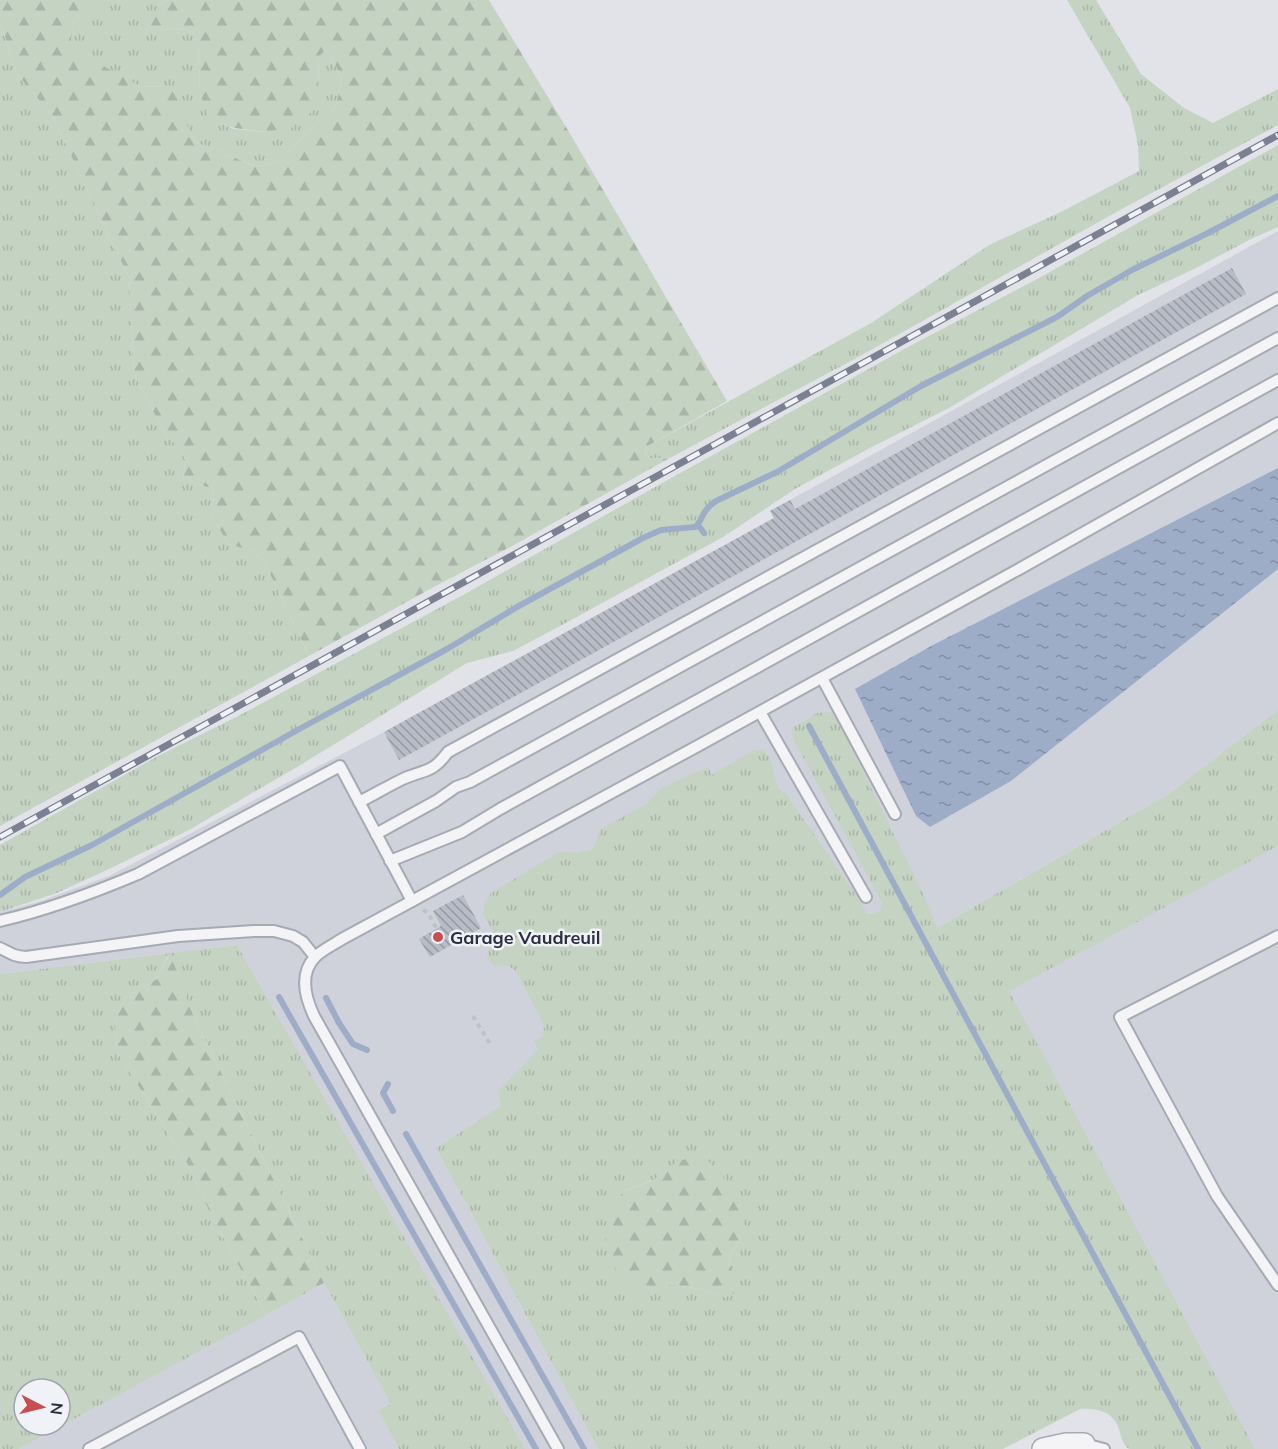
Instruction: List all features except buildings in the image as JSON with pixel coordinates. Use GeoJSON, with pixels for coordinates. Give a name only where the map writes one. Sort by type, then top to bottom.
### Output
{"type":"FeatureCollection","features":[{"type":"Feature","properties":{"kind":"street"},"geometry":{"type":"LineString","coordinates":[[1043,1449],[1066,1444],[1094,1447]]}},
{"type":"Feature","properties":{"kind":"lane"},"geometry":{"type":"LineString","coordinates":[[359,802],[406,778],[426,772],[439,764],[448,752],[1278,298]]}},
{"type":"Feature","properties":{"kind":"lane"},"geometry":{"type":"LineString","coordinates":[[376,834],[436,801],[456,787],[470,782],[1278,338]]}},
{"type":"Feature","properties":{"kind":"lane"},"geometry":{"type":"LineString","coordinates":[[390,861],[477,825],[521,798],[1278,380]]}},
{"type":"Feature","properties":{"kind":"lane"},"geometry":{"type":"LineString","coordinates":[[558,1449],[314,1016],[305,991],[305,979],[308,967],[315,957],[412,901],[1011,574],[1278,423]]}},
{"type":"Feature","properties":{"kind":"lane"},"geometry":{"type":"LineString","coordinates":[[822,678],[895,814]]}},
{"type":"Feature","properties":{"kind":"lane"},"geometry":{"type":"LineString","coordinates":[[760,712],[866,897]]}},
{"type":"Feature","properties":{"kind":"lane"},"geometry":{"type":"LineString","coordinates":[[0,921],[96,891],[138,874],[340,766],[412,901]]}},
{"type":"Feature","properties":{"kind":"lane"},"geometry":{"type":"LineString","coordinates":[[0,948],[9,954],[26,957],[178,936],[274,931],[293,936],[303,942],[315,957]]}},
{"type":"Feature","properties":{"kind":"lane"},"geometry":{"type":"LineString","coordinates":[[1278,936],[1119,1017],[1216,1196],[1278,1285]]}},
{"type":"Feature","properties":{"kind":"lane"},"geometry":{"type":"LineString","coordinates":[[89,1449],[298,1337],[360,1449]]}},
{"type":"Feature","properties":{"kind":"path"},"geometry":{"type":"LineString","coordinates":[[428,913],[437,929]]}},
{"type":"Feature","properties":{"kind":"path"},"geometry":{"type":"LineString","coordinates":[[473,1016],[490,1044]]}},
{"type":"Feature","properties":{"kind":"shaded area"},"geometry":{"type":"Polygon","coordinates":[[[1278,231],[1278,710],[1168,794],[747,1038],[513,1099],[436,1148],[598,1449],[524,1449],[237,945],[0,974],[0,912],[38,902],[109,876],[384,732],[774,518],[770,511],[1278,231]]]}},
{"type":"Feature","properties":{"kind":"shaded area"},"geometry":{"type":"Polygon","coordinates":[[[1278,827],[1278,1449],[1239,1449],[991,985],[1278,827]]]}},
{"type":"Feature","properties":{"kind":"shaded area"},"geometry":{"type":"Polygon","coordinates":[[[324,1283],[416,1449],[19,1449],[41,1437],[72,1437],[72,1420],[324,1283]]]}},
{"type":"Feature","properties":{"kind":"green space"},"geometry":{"type":"Polygon","coordinates":[[[0,0],[93,0],[73,22],[70,47],[139,86],[180,89],[183,117],[195,142],[258,167],[277,161],[335,108],[342,80],[331,55],[325,50],[319,57],[314,110],[291,128],[266,132],[234,128],[209,119],[200,93],[198,42],[191,31],[175,28],[160,31],[150,24],[159,5],[169,0],[489,0],[727,401],[646,447],[645,454],[650,458],[668,459],[309,656],[264,561],[252,551],[228,544],[211,514],[213,489],[183,479],[185,460],[180,446],[167,438],[134,374],[129,278],[52,115],[16,73],[0,24],[0,0]]]}},
{"type":"Feature","properties":{"kind":"green space"},"geometry":{"type":"Polygon","coordinates":[[[93,0],[169,0],[159,5],[160,31],[175,28],[191,31],[198,41],[200,93],[209,118],[234,129],[266,132],[318,86],[319,57],[325,50],[331,55],[342,80],[335,108],[277,161],[258,167],[195,142],[167,87],[139,86],[69,47],[73,22],[93,0]]]}},
{"type":"Feature","properties":{"kind":"green space"},"geometry":{"type":"Polygon","coordinates":[[[1067,0],[1096,0],[1141,74],[1184,108],[1213,123],[1278,89],[1278,125],[1120,210],[862,355],[668,459],[650,458],[645,454],[646,447],[871,323],[991,244],[1063,211],[1139,171],[1138,145],[1130,108],[1067,0]]]}},
{"type":"Feature","properties":{"kind":"green space"},"geometry":{"type":"Polygon","coordinates":[[[0,24],[16,73],[52,115],[129,278],[134,374],[167,438],[180,446],[185,460],[183,479],[213,489],[211,514],[228,544],[252,551],[264,561],[309,656],[0,826],[0,24]]]}},
{"type":"Feature","properties":{"kind":"green space"},"geometry":{"type":"Polygon","coordinates":[[[1278,145],[1278,227],[1138,295],[949,408],[795,489],[723,537],[562,625],[513,651],[467,663],[189,830],[57,893],[0,912],[0,845],[158,756],[240,715],[463,595],[910,346],[1037,279],[1278,145]]]}},
{"type":"Feature","properties":{"kind":"green space"},"geometry":{"type":"Polygon","coordinates":[[[1278,710],[1278,846],[1009,991],[1255,1449],[1129,1449],[1123,1442],[1113,1418],[1098,1410],[1080,1409],[1003,1449],[598,1449],[436,1148],[501,1106],[498,1091],[538,1049],[534,1041],[543,1037],[544,1025],[516,971],[507,965],[495,966],[487,959],[493,931],[485,916],[484,908],[491,893],[559,852],[578,853],[593,849],[601,829],[646,804],[662,788],[708,767],[712,775],[754,750],[763,749],[770,758],[778,789],[786,794],[867,914],[880,911],[882,902],[793,739],[792,728],[817,713],[834,712],[927,902],[937,928],[1168,794],[1278,710]],[[652,1180],[624,1191],[648,1296],[668,1284],[700,1289],[725,1297],[733,1293],[730,1257],[746,1231],[652,1180]]]}},
{"type":"Feature","properties":{"kind":"green space"},"geometry":{"type":"Polygon","coordinates":[[[237,945],[525,1449],[399,1449],[379,1410],[391,1404],[324,1283],[193,1015],[169,954],[157,979],[126,997],[115,1018],[117,1052],[187,1163],[211,1215],[266,1315],[72,1420],[72,1377],[12,1377],[12,1437],[41,1437],[19,1449],[0,1449],[0,974],[237,945]]]}},
{"type":"Feature","properties":{"kind":"green space"},"geometry":{"type":"Polygon","coordinates":[[[170,953],[193,1015],[324,1283],[266,1315],[211,1215],[187,1163],[117,1052],[115,1018],[126,997],[157,979],[170,953]]]}},
{"type":"Feature","properties":{"kind":"green space"},"geometry":{"type":"Polygon","coordinates":[[[703,1155],[722,1175],[740,1205],[746,1231],[730,1257],[734,1293],[725,1297],[700,1289],[669,1284],[648,1296],[623,1284],[605,1247],[607,1214],[624,1191],[653,1180],[678,1161],[703,1155]]]}},
{"type":"Feature","properties":{"kind":"water"},"geometry":{"type":"Polygon","coordinates":[[[1278,468],[1278,569],[1011,781],[930,827],[916,816],[855,689],[933,645],[1278,468]]]}},
{"type":"Feature","properties":{"kind":"waterway"},"geometry":{"type":"LineString","coordinates":[[0,895],[25,877],[92,845],[643,538],[661,530],[695,527],[707,509],[716,501],[777,472],[921,386],[1057,317],[1087,296],[1132,270],[1278,196]]}},
{"type":"Feature","properties":{"kind":"waterway"},"geometry":{"type":"LineString","coordinates":[[698,525],[704,533]]}},
{"type":"Feature","properties":{"kind":"waterway"},"geometry":{"type":"LineString","coordinates":[[809,726],[1198,1449]]}},
{"type":"Feature","properties":{"kind":"waterway"},"geometry":{"type":"LineString","coordinates":[[279,997],[536,1449]]}},
{"type":"Feature","properties":{"kind":"waterway"},"geometry":{"type":"LineString","coordinates":[[326,998],[353,1044],[367,1050]]}},
{"type":"Feature","properties":{"kind":"waterway"},"geometry":{"type":"LineString","coordinates":[[388,1084],[383,1093],[393,1111]]}},
{"type":"Feature","properties":{"kind":"waterway"},"geometry":{"type":"LineString","coordinates":[[406,1134],[584,1449]]}},
{"type":"Feature","properties":{"kind":"railway"},"geometry":{"type":"LineString","coordinates":[[0,837],[1278,135]]}},
{"type":"Feature","properties":{"kind":"place","name":"Garage Vaudreuil"},"geometry":{"type":"Point","coordinates":[438,937]}}]}
